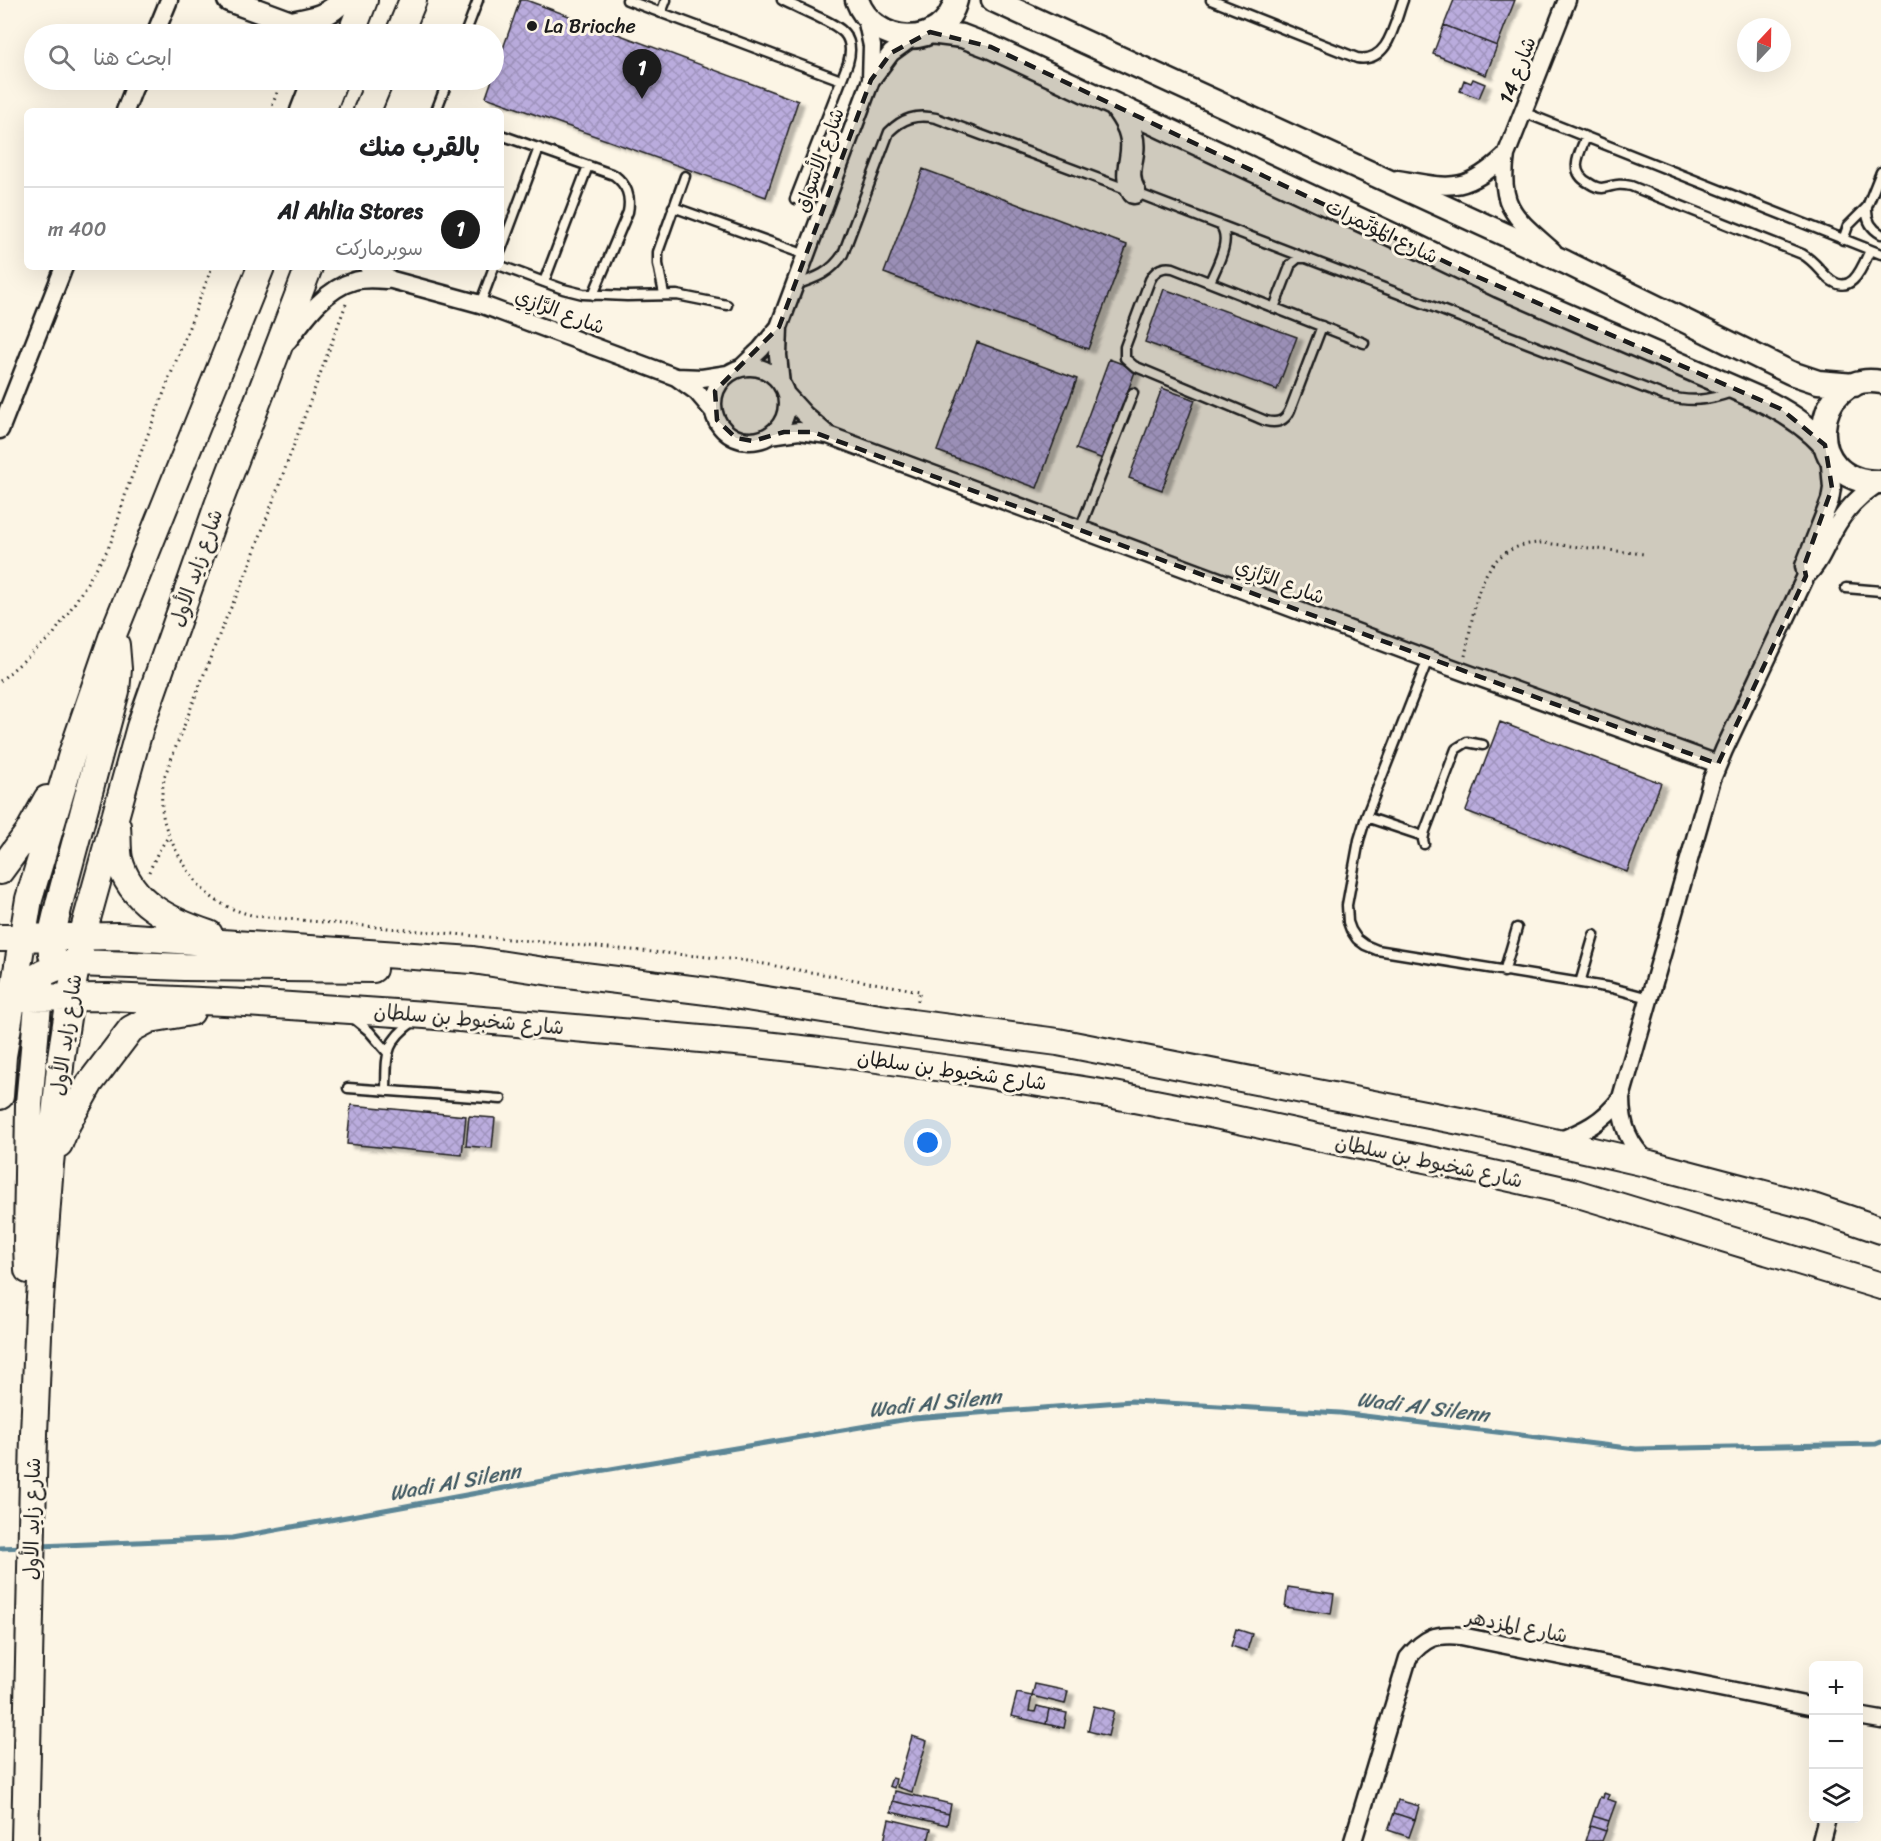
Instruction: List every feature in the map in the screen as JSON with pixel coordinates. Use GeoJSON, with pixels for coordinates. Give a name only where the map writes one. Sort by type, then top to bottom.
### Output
{"type":"FeatureCollection","features":[{"type":"Feature","properties":{"kind":"main road"},"geometry":{"type":"LineString","coordinates":[[355,24],[364,0]]}},
{"type":"Feature","properties":{"kind":"main road"},"geometry":{"type":"LineString","coordinates":[[403,24],[413,0]]}},
{"type":"Feature","properties":{"kind":"main road"},"geometry":{"type":"LineString","coordinates":[[323,108],[330,90]]}},
{"type":"Feature","properties":{"kind":"main road"},"geometry":{"type":"LineString","coordinates":[[369,108],[376,90]]}},
{"type":"Feature","properties":{"kind":"main road"},"geometry":{"type":"LineString","coordinates":[[12,939],[29,898],[73,751],[114,632],[260,270]]}},
{"type":"Feature","properties":{"kind":"main road","name":"شارع زايد الأول"},"geometry":{"type":"LineString","coordinates":[[0,1096],[6,998],[41,967],[82,937],[140,727],[218,505],[308,270]]}},
{"type":"Feature","properties":{"kind":"main road"},"geometry":{"type":"LineString","coordinates":[[39,1311],[30,1286],[27,1245],[29,1104],[41,967],[116,691],[118,669],[114,632]]}},
{"type":"Feature","properties":{"kind":"main road"},"geometry":{"type":"LineString","coordinates":[[0,871],[28,833],[73,751]]}},
{"type":"Feature","properties":{"kind":"main road"},"geometry":{"type":"LineString","coordinates":[[116,808],[119,859],[128,879],[148,905],[160,914],[184,925],[240,945]]}},
{"type":"Feature","properties":{"kind":"main road"},"geometry":{"type":"LineString","coordinates":[[82,937],[118,936],[473,960],[1058,1042],[1556,1142],[1813,1207],[1881,1230]]}},
{"type":"Feature","properties":{"kind":"main road","name":"شارع شخبوط بن سلطان"},"geometry":{"type":"LineString","coordinates":[[12,939],[70,998],[109,997],[334,1008],[588,1028],[819,1051],[965,1071],[1125,1098],[1435,1161],[1572,1192],[1881,1286]]}},
{"type":"Feature","properties":{"kind":"main road"},"geometry":{"type":"LineString","coordinates":[[41,967],[404,968],[473,960]]}},
{"type":"Feature","properties":{"kind":"main road","name":"شارع زايد الأول"},"geometry":{"type":"LineString","coordinates":[[26,1841],[34,1434],[39,1311],[50,1164],[61,1057],[70,998],[41,967]]}},
{"type":"Feature","properties":{"kind":"main road"},"geometry":{"type":"LineString","coordinates":[[50,1164],[90,1083],[131,1029],[150,1019],[246,1003]]}},
{"type":"Feature","properties":{"kind":"street"},"geometry":{"type":"LineString","coordinates":[[159,24],[169,0]]}},
{"type":"Feature","properties":{"kind":"street"},"geometry":{"type":"LineString","coordinates":[[229,0],[285,24]]}},
{"type":"Feature","properties":{"kind":"street"},"geometry":{"type":"LineString","coordinates":[[306,24],[327,14],[344,0]]}},
{"type":"Feature","properties":{"kind":"street"},"geometry":{"type":"LineString","coordinates":[[921,35],[941,25],[949,16],[956,0]]}},
{"type":"Feature","properties":{"kind":"street"},"geometry":{"type":"LineString","coordinates":[[993,0],[1565,262],[1791,373],[1818,382],[1869,380]]}},
{"type":"Feature","properties":{"kind":"street","name":"شارع 14"},"geometry":{"type":"LineString","coordinates":[[1565,262],[1521,222],[1509,205],[1504,186],[1506,155],[1567,0]]}},
{"type":"Feature","properties":{"kind":"street","name":"شارع المُؤتَمرات"},"geometry":{"type":"LineString","coordinates":[[862,9],[876,27],[887,34],[900,37],[946,33],[975,40],[1480,278],[1739,390],[1791,416],[1813,432],[1845,474],[1863,481],[1881,482]]}},
{"type":"Feature","properties":{"kind":"street","name":"شارع الأسواق"},"geometry":{"type":"LineString","coordinates":[[862,9],[872,46],[871,81]]}},
{"type":"Feature","properties":{"kind":"street","name":"شارع الأسواق"},"geometry":{"type":"LineString","coordinates":[[735,371],[762,349],[779,327],[871,81],[891,53],[921,35]]}},
{"type":"Feature","properties":{"kind":"street"},"geometry":{"type":"LineString","coordinates":[[126,108],[133,90]]}},
{"type":"Feature","properties":{"kind":"street"},"geometry":{"type":"LineString","coordinates":[[303,108],[310,90]]}},
{"type":"Feature","properties":{"kind":"street"},"geometry":{"type":"LineString","coordinates":[[1115,105],[1131,134],[1132,151],[1128,174],[1134,192]]}},
{"type":"Feature","properties":{"kind":"street","name":"شارع 14"},"geometry":{"type":"LineString","coordinates":[[1374,175],[1435,185],[1460,185],[1482,176],[1506,155]]}},
{"type":"Feature","properties":{"kind":"street"},"geometry":{"type":"LineString","coordinates":[[0,430],[63,270]]}},
{"type":"Feature","properties":{"kind":"street","name":"شارع الرَّازِي"},"geometry":{"type":"LineString","coordinates":[[374,270],[392,280],[480,304],[676,377],[697,392],[714,412]]}},
{"type":"Feature","properties":{"kind":"street"},"geometry":{"type":"LineString","coordinates":[[273,361],[308,315],[341,286],[355,280]]}},
{"type":"Feature","properties":{"kind":"street","name":"شارع الرَّازِي"},"geometry":{"type":"LineString","coordinates":[[355,280],[392,280]]}},
{"type":"Feature","properties":{"kind":"street","name":"شارع الأسواق"},"geometry":{"type":"LineString","coordinates":[[779,327],[778,355],[783,388]]}},
{"type":"Feature","properties":{"kind":"street"},"geometry":{"type":"LineString","coordinates":[[753,367],[764,370],[773,375],[783,388],[786,412],[777,429],[770,435],[753,441],[736,438],[722,428],[714,412],[715,391],[720,382],[735,371],[753,367]]}},
{"type":"Feature","properties":{"kind":"street","name":"شارع الرَّازِي"},"geometry":{"type":"LineString","coordinates":[[676,377],[702,378],[735,371]]}},
{"type":"Feature","properties":{"kind":"street"},"geometry":{"type":"LineString","coordinates":[[1806,576],[1805,562],[1830,500],[1832,488],[1823,434],[1824,421],[1834,400],[1843,391],[1869,380]]}},
{"type":"Feature","properties":{"kind":"street","name":"شارع الرَّازِي"},"geometry":{"type":"LineString","coordinates":[[783,388],[805,415],[828,435]]}},
{"type":"Feature","properties":{"kind":"street","name":"شارع الرَّازِي"},"geometry":{"type":"LineString","coordinates":[[770,435],[799,431],[828,435],[1428,660],[1718,764]]}},
{"type":"Feature","properties":{"kind":"street"},"geometry":{"type":"LineString","coordinates":[[1650,1164],[1630,1141],[1621,1113],[1621,1098],[1707,796],[1718,764],[1806,576],[1816,567],[1834,531],[1850,506],[1858,497],[1881,482]]}},
{"type":"Feature","properties":{"kind":"street"},"geometry":{"type":"LineString","coordinates":[[1556,1142],[1594,1125],[1621,1098]]}},
{"type":"Feature","properties":{"kind":"street","name":"شارع المزدهر"},"geometry":{"type":"LineString","coordinates":[[1353,1841],[1408,1658],[1418,1646],[1431,1638],[1446,1634],[1461,1636],[1809,1706]]}},
{"type":"Feature","properties":{"kind":"street"},"geometry":{"type":"LineString","coordinates":[[1863,1717],[1881,1720]]}},
{"type":"Feature","properties":{"kind":"street"},"geometry":{"type":"LineString","coordinates":[[1821,1841],[1826,1823]]}},
{"type":"Feature","properties":{"kind":"lane"},"geometry":{"type":"LineString","coordinates":[[469,24],[478,0]]}},
{"type":"Feature","properties":{"kind":"lane"},"geometry":{"type":"LineString","coordinates":[[627,0],[841,80]]}},
{"type":"Feature","properties":{"kind":"lane"},"geometry":{"type":"LineString","coordinates":[[661,13],[666,0]]}},
{"type":"Feature","properties":{"kind":"lane"},"geometry":{"type":"LineString","coordinates":[[783,0],[838,26],[848,39],[850,55],[795,199]]}},
{"type":"Feature","properties":{"kind":"lane"},"geometry":{"type":"LineString","coordinates":[[1211,0],[1357,58],[1365,59],[1373,58],[1384,49],[1403,0]]}},
{"type":"Feature","properties":{"kind":"lane"},"geometry":{"type":"LineString","coordinates":[[437,108],[444,90]]}},
{"type":"Feature","properties":{"kind":"lane"},"geometry":{"type":"LineString","coordinates":[[1523,112],[1881,254]]}},
{"type":"Feature","properties":{"kind":"lane"},"geometry":{"type":"LineString","coordinates":[[795,285],[821,276],[837,263],[843,254],[889,132],[909,117],[922,115],[936,118],[1134,192],[1665,396],[1683,400],[1702,400],[1739,390]]}},
{"type":"Feature","properties":{"kind":"lane"},"geometry":{"type":"LineString","coordinates":[[504,136],[614,175],[627,190],[630,205],[593,295]]}},
{"type":"Feature","properties":{"kind":"lane"},"geometry":{"type":"LineString","coordinates":[[1586,137],[1575,164],[1576,170],[1591,185],[1603,188],[1615,184],[1631,186],[1802,254],[1816,263],[1829,279],[1838,283],[1848,283],[1856,278],[1870,250]]}},
{"type":"Feature","properties":{"kind":"lane"},"geometry":{"type":"LineString","coordinates":[[504,241],[539,148]]}},
{"type":"Feature","properties":{"kind":"lane"},"geometry":{"type":"LineString","coordinates":[[544,282],[588,166]]}},
{"type":"Feature","properties":{"kind":"lane"},"geometry":{"type":"LineString","coordinates":[[1843,240],[1848,226],[1867,207],[1881,172]]}},
{"type":"Feature","properties":{"kind":"lane"},"geometry":{"type":"LineString","coordinates":[[664,294],[658,252],[685,176]]}},
{"type":"Feature","properties":{"kind":"lane"},"geometry":{"type":"LineString","coordinates":[[674,207],[806,255]]}},
{"type":"Feature","properties":{"kind":"lane"},"geometry":{"type":"LineString","coordinates":[[1867,207],[1871,226],[1881,234]]}},
{"type":"Feature","properties":{"kind":"lane"},"geometry":{"type":"LineString","coordinates":[[1210,282],[1226,238],[1224,229],[1217,224]]}},
{"type":"Feature","properties":{"kind":"lane"},"geometry":{"type":"LineString","coordinates":[[1274,308],[1291,264],[1298,258],[1306,258]]}},
{"type":"Feature","properties":{"kind":"lane"},"geometry":{"type":"LineString","coordinates":[[504,267],[563,289],[593,295],[664,294],[727,305]]}},
{"type":"Feature","properties":{"kind":"lane"},"geometry":{"type":"LineString","coordinates":[[1322,326],[1287,415],[1278,422],[1266,421],[1129,363],[1125,358],[1125,347],[1150,280],[1156,271],[1167,267],[1210,282],[1274,308],[1322,326],[1364,343]]}},
{"type":"Feature","properties":{"kind":"lane"},"geometry":{"type":"LineString","coordinates":[[480,304],[493,270]]}},
{"type":"Feature","properties":{"kind":"lane"},"geometry":{"type":"LineString","coordinates":[[1080,529],[1133,393]]}},
{"type":"Feature","properties":{"kind":"lane"},"geometry":{"type":"LineString","coordinates":[[1846,588],[1881,591]]}},
{"type":"Feature","properties":{"kind":"lane"},"geometry":{"type":"LineString","coordinates":[[1428,660],[1359,840],[1347,905],[1348,922],[1357,939],[1377,950],[1580,983],[1630,992],[1649,998]]}},
{"type":"Feature","properties":{"kind":"lane"},"geometry":{"type":"LineString","coordinates":[[1366,817],[1424,840],[1456,749],[1467,742],[1483,745]]}},
{"type":"Feature","properties":{"kind":"lane"},"geometry":{"type":"LineString","coordinates":[[1504,972],[1517,928]]}},
{"type":"Feature","properties":{"kind":"lane"},"geometry":{"type":"LineString","coordinates":[[1580,983],[1594,935]]}},
{"type":"Feature","properties":{"kind":"lane"},"geometry":{"type":"LineString","coordinates":[[334,1008],[369,1030],[387,1052]]}},
{"type":"Feature","properties":{"kind":"lane"},"geometry":{"type":"LineString","coordinates":[[386,1091],[387,1052],[407,1026],[425,1015]]}},
{"type":"Feature","properties":{"kind":"lane"},"geometry":{"type":"LineString","coordinates":[[348,1088],[501,1099]]}},
{"type":"Feature","properties":{"kind":"path"},"geometry":{"type":"LineString","coordinates":[[271,108],[278,90]]}},
{"type":"Feature","properties":{"kind":"path"},"geometry":{"type":"LineString","coordinates":[[0,681],[53,635],[108,549],[127,489],[211,270]]}},
{"type":"Feature","properties":{"kind":"path"},"geometry":{"type":"LineString","coordinates":[[355,280],[245,577],[223,625],[165,775],[161,800],[163,822],[168,837],[194,882],[230,908],[255,916],[741,960],[920,992],[912,1023]]}},
{"type":"Feature","properties":{"kind":"path"},"geometry":{"type":"LineString","coordinates":[[1461,671],[1481,583],[1500,556],[1520,545],[1531,543],[1644,554]]}},
{"type":"Feature","properties":{"kind":"highlighted area"},"geometry":{"type":"Polygon","coordinates":[[[930,32],[991,47],[1471,274],[1781,409],[1825,445],[1832,488],[1804,566],[1806,576],[1718,764],[813,432],[784,432],[753,441],[736,438],[717,420],[715,391],[779,327],[871,80],[891,53],[930,32]]]}},
{"type":"Feature","properties":{"kind":"building"},"geometry":{"type":"Polygon","coordinates":[[[520,0],[526,0],[798,101],[766,197],[486,97],[488,90],[504,90],[504,46],[520,0]]]}},
{"type":"Feature","properties":{"kind":"building"},"geometry":{"type":"Polygon","coordinates":[[[1454,0],[1515,0],[1497,46],[1444,25],[1454,0]]]}},
{"type":"Feature","properties":{"kind":"building"},"geometry":{"type":"Polygon","coordinates":[[[1444,25],[1497,46],[1486,75],[1433,54],[1444,25]]]}},
{"type":"Feature","properties":{"kind":"building"},"geometry":{"type":"Polygon","coordinates":[[[1473,79],[1485,84],[1479,98],[1460,91],[1464,80],[1471,83],[1473,79]]]}},
{"type":"Feature","properties":{"kind":"building"},"geometry":{"type":"Polygon","coordinates":[[[923,169],[1127,245],[1088,349],[884,273],[923,169]]]}},
{"type":"Feature","properties":{"kind":"building"},"geometry":{"type":"Polygon","coordinates":[[[1164,289],[1297,337],[1277,390],[1145,342],[1164,289]]]}},
{"type":"Feature","properties":{"kind":"building"},"geometry":{"type":"Polygon","coordinates":[[[977,342],[1077,379],[1037,488],[937,451],[977,342]]]}},
{"type":"Feature","properties":{"kind":"building"},"geometry":{"type":"Polygon","coordinates":[[[1109,359],[1136,369],[1103,459],[1076,449],[1109,359]]]}},
{"type":"Feature","properties":{"kind":"building"},"geometry":{"type":"Polygon","coordinates":[[[1162,388],[1195,400],[1162,490],[1129,478],[1162,388]]]}},
{"type":"Feature","properties":{"kind":"building"},"geometry":{"type":"Polygon","coordinates":[[[1500,722],[1661,783],[1627,872],[1466,811],[1500,722]]]}},
{"type":"Feature","properties":{"kind":"building"},"geometry":{"type":"Polygon","coordinates":[[[351,1105],[466,1116],[462,1155],[347,1144],[351,1105]]]}},
{"type":"Feature","properties":{"kind":"building"},"geometry":{"type":"Polygon","coordinates":[[[469,1116],[495,1118],[492,1148],[466,1146],[469,1116]]]}},
{"type":"Feature","properties":{"kind":"building"},"geometry":{"type":"Polygon","coordinates":[[[1288,1587],[1334,1594],[1331,1614],[1285,1607],[1288,1587]]]}},
{"type":"Feature","properties":{"kind":"building"},"geometry":{"type":"Polygon","coordinates":[[[1236,1629],[1252,1634],[1247,1651],[1231,1646],[1236,1629]]]}},
{"type":"Feature","properties":{"kind":"building"},"geometry":{"type":"Polygon","coordinates":[[[1035,1684],[1068,1691],[1065,1704],[1032,1696],[1035,1684]]]}},
{"type":"Feature","properties":{"kind":"building"},"geometry":{"type":"Polygon","coordinates":[[[1017,1693],[1032,1696],[1029,1711],[1035,1712],[1037,1706],[1049,1709],[1046,1724],[1011,1716],[1017,1693]]]}},
{"type":"Feature","properties":{"kind":"building"},"geometry":{"type":"Polygon","coordinates":[[[1094,1706],[1114,1711],[1108,1736],[1088,1731],[1094,1706]]]}},
{"type":"Feature","properties":{"kind":"building"},"geometry":{"type":"Polygon","coordinates":[[[1049,1709],[1067,1713],[1064,1728],[1046,1724],[1049,1709]]]}},
{"type":"Feature","properties":{"kind":"building"},"geometry":{"type":"Polygon","coordinates":[[[912,1736],[927,1741],[912,1792],[897,1787],[912,1736]]]}},
{"type":"Feature","properties":{"kind":"building"},"geometry":{"type":"Polygon","coordinates":[[[892,1778],[896,1779],[894,1788],[889,1786],[892,1778]]]}},
{"type":"Feature","properties":{"kind":"building"},"geometry":{"type":"Polygon","coordinates":[[[895,1791],[951,1804],[949,1814],[893,1801],[895,1791]]]}},
{"type":"Feature","properties":{"kind":"building"},"geometry":{"type":"Polygon","coordinates":[[[1604,1793],[1609,1795],[1607,1799],[1616,1802],[1609,1821],[1593,1816],[1600,1797],[1603,1798],[1604,1793]]]}},
{"type":"Feature","properties":{"kind":"building"},"geometry":{"type":"Polygon","coordinates":[[[1398,1800],[1419,1806],[1415,1820],[1394,1813],[1398,1800]]]}},
{"type":"Feature","properties":{"kind":"building"},"geometry":{"type":"Polygon","coordinates":[[[893,1801],[949,1814],[947,1825],[891,1812],[893,1801]]]}},
{"type":"Feature","properties":{"kind":"building"},"geometry":{"type":"Polygon","coordinates":[[[1394,1813],[1415,1820],[1409,1837],[1388,1830],[1394,1813]]]}},
{"type":"Feature","properties":{"kind":"building"},"geometry":{"type":"Polygon","coordinates":[[[1593,1816],[1609,1821],[1606,1831],[1590,1826],[1593,1816]]]}},
{"type":"Feature","properties":{"kind":"building"},"geometry":{"type":"Polygon","coordinates":[[[889,1819],[931,1829],[928,1841],[884,1841],[889,1819]]]}},
{"type":"Feature","properties":{"kind":"building"},"geometry":{"type":"Polygon","coordinates":[[[1590,1826],[1606,1831],[1602,1841],[1585,1841],[1590,1826]]]}},
{"type":"Feature","properties":{"kind":"waterway","name":"Wadi Al Silenn"},"geometry":{"type":"LineString","coordinates":[[40,1546],[232,1538],[575,1475],[914,1418],[1132,1401],[1340,1413],[1636,1449],[1876,1444],[1881,1442]]}},
{"type":"Feature","properties":{"kind":"waterway","name":"Wadi Al Silenn"},"geometry":{"type":"LineString","coordinates":[[0,1548],[25,1547]]}},
{"type":"Feature","properties":{"kind":"place","name":"La Brioche"},"geometry":{"type":"Point","coordinates":[532,26]}},
{"type":"Feature","properties":{"kind":"place","name":"Al Ahlia Stores"},"geometry":{"type":"Point","coordinates":[642,99]}}]}
